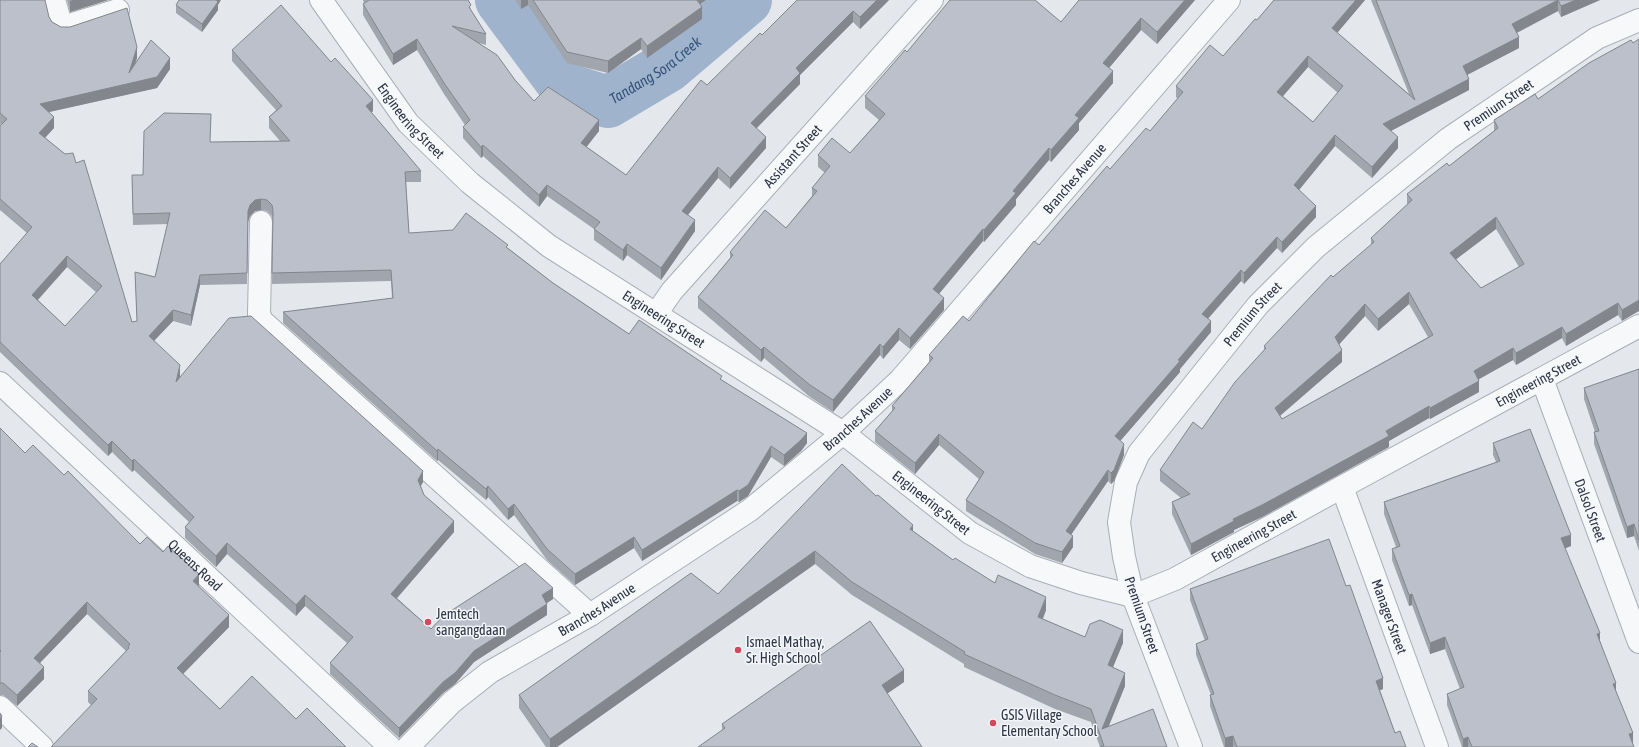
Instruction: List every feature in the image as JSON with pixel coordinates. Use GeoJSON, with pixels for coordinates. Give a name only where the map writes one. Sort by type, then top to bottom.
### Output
{"type":"FeatureCollection","features":[{"type":"Feature","properties":{"kind":"street"},"geometry":{"type":"LineString","coordinates":[[54,0],[61,24],[66,26],[118,10]]}},
{"type":"Feature","properties":{"kind":"street","name":"Engineering Street"},"geometry":{"type":"LineString","coordinates":[[321,0],[408,123],[470,183],[549,246],[843,433],[970,533],[1030,566],[1082,583],[1133,596],[1175,579],[1342,486],[1639,326]]}},
{"type":"Feature","properties":{"kind":"street","name":"Assistant Street"},"geometry":{"type":"LineString","coordinates":[[656,314],[672,291],[932,0]]}},
{"type":"Feature","properties":{"kind":"street","name":"Branches Avenue"},"geometry":{"type":"LineString","coordinates":[[408,747],[452,702],[490,672],[590,615],[750,510],[843,433],[900,380],[1229,0]]}},
{"type":"Feature","properties":{"kind":"street","name":"Premium Street"},"geometry":{"type":"LineString","coordinates":[[1191,747],[1133,596],[1124,557],[1119,522],[1126,482],[1139,453],[1258,305],[1316,247],[1448,139],[1597,38],[1639,20]]}},
{"type":"Feature","properties":{"kind":"street"},"geometry":{"type":"LineString","coordinates":[[261,222],[258,314],[262,321],[590,615]]}},
{"type":"Feature","properties":{"kind":"street","name":"Dalsol Street"},"geometry":{"type":"LineString","coordinates":[[1542,379],[1639,642]]}},
{"type":"Feature","properties":{"kind":"street","name":"Queens Road"},"geometry":{"type":"LineString","coordinates":[[0,383],[390,747]]}},
{"type":"Feature","properties":{"kind":"street","name":"Manager Street"},"geometry":{"type":"LineString","coordinates":[[1342,486],[1437,747]]}},
{"type":"Feature","properties":{"kind":"street"},"geometry":{"type":"LineString","coordinates":[[0,707],[42,747]]}},
{"type":"Feature","properties":{"kind":"building"},"geometry":{"type":"Polygon","coordinates":[[[0,0],[45,0],[49,17],[52,22],[61,27],[70,27],[127,8],[137,47],[129,73],[151,40],[170,58],[157,77],[40,104],[54,117],[39,133],[65,154],[73,153],[76,163],[84,160],[132,322],[137,321],[135,272],[155,277],[170,213],[133,214],[132,175],[143,175],[144,131],[164,113],[211,114],[210,142],[290,141],[269,117],[282,106],[232,50],[281,5],[331,62],[335,58],[373,100],[366,106],[421,171],[405,172],[409,233],[453,230],[466,213],[508,245],[506,247],[553,283],[629,334],[639,320],[722,376],[720,379],[807,433],[784,455],[771,446],[748,485],[739,491],[737,490],[642,550],[634,537],[575,574],[547,549],[514,504],[508,509],[488,486],[486,489],[438,449],[437,451],[283,312],[393,298],[391,270],[272,273],[272,205],[267,200],[255,200],[250,205],[248,211],[247,273],[200,275],[191,315],[173,310],[149,336],[180,365],[176,382],[229,318],[251,316],[423,471],[418,480],[424,495],[454,521],[391,594],[431,629],[443,616],[525,563],[553,588],[542,595],[547,604],[474,651],[455,673],[443,682],[399,728],[330,663],[353,637],[305,595],[296,605],[227,543],[216,556],[185,527],[194,517],[134,459],[132,461],[112,441],[108,445],[0,342],[0,264],[32,227],[0,199],[0,126],[7,119],[0,113],[0,0]],[[67,256],[32,295],[65,326],[102,286],[67,256]]]}},
{"type":"Feature","properties":{"kind":"building"},"geometry":{"type":"Polygon","coordinates":[[[179,0],[216,0],[218,2],[202,24],[176,5],[179,0]]]}},
{"type":"Feature","properties":{"kind":"building"},"geometry":{"type":"Polygon","coordinates":[[[369,0],[468,0],[471,5],[469,7],[486,34],[452,26],[497,55],[515,80],[534,101],[548,87],[599,120],[581,143],[626,175],[701,80],[707,85],[760,33],[762,35],[797,0],[877,0],[860,17],[853,11],[796,68],[800,73],[751,123],[766,137],[730,178],[718,167],[682,211],[695,220],[661,268],[627,244],[623,250],[594,229],[600,222],[547,185],[539,195],[483,145],[481,147],[463,127],[470,120],[444,83],[417,39],[393,54],[363,4],[369,0]]]}},
{"type":"Feature","properties":{"kind":"building"},"geometry":{"type":"Polygon","coordinates":[[[533,0],[697,0],[702,7],[647,46],[641,38],[608,61],[567,52],[533,0]]]}},
{"type":"Feature","properties":{"kind":"building"},"geometry":{"type":"Polygon","coordinates":[[[950,0],[1035,0],[1061,22],[1079,0],[1185,0],[1157,32],[1141,18],[1103,63],[1113,71],[1075,115],[1079,118],[1051,150],[1049,148],[1013,191],[1016,193],[984,230],[983,229],[933,289],[944,298],[910,338],[899,328],[883,347],[880,344],[833,400],[810,385],[764,347],[761,350],[698,297],[733,255],[730,252],[765,210],[786,228],[817,191],[812,188],[830,166],[818,155],[832,138],[850,153],[885,114],[865,96],[905,50],[907,52],[950,0]]]}},
{"type":"Feature","properties":{"kind":"building"},"geometry":{"type":"Polygon","coordinates":[[[1274,0],[1356,0],[1332,28],[1415,100],[1376,0],[1558,0],[1512,24],[1519,37],[1463,66],[1469,79],[1383,124],[1398,137],[1372,167],[1335,135],[1294,185],[1316,206],[1282,242],[1277,237],[1244,273],[1241,270],[1202,314],[1211,321],[1178,360],[1180,361],[1115,436],[1124,444],[1114,470],[1111,473],[1108,470],[1066,531],[1073,536],[1062,552],[1035,543],[966,500],[984,472],[939,434],[915,463],[875,431],[895,408],[892,406],[933,358],[929,355],[963,316],[969,321],[1034,241],[1039,245],[1107,166],[1110,169],[1146,128],[1150,131],[1183,92],[1176,86],[1210,45],[1223,56],[1255,19],[1257,20],[1274,0]],[[1308,56],[1277,92],[1313,122],[1343,86],[1308,56]]]}},
{"type":"Feature","properties":{"kind":"building"},"geometry":{"type":"Polygon","coordinates":[[[1558,0],[1576,0],[1561,6],[1558,0]]]}},
{"type":"Feature","properties":{"kind":"building"},"geometry":{"type":"Polygon","coordinates":[[[1639,39],[1639,300],[1622,310],[1618,303],[1566,334],[1562,327],[1516,353],[1513,348],[1474,371],[1479,381],[1430,408],[1429,406],[1386,431],[1389,436],[1262,505],[1233,519],[1234,521],[1191,544],[1172,502],[1190,494],[1160,470],[1193,422],[1202,429],[1235,382],[1266,348],[1264,346],[1331,275],[1333,277],[1374,242],[1371,238],[1412,200],[1407,194],[1447,163],[1449,166],[1498,128],[1494,120],[1535,94],[1538,99],[1589,63],[1631,40],[1633,43],[1639,39]],[[1496,217],[1450,253],[1481,288],[1524,264],[1496,217]],[[1409,292],[1378,319],[1365,304],[1335,337],[1342,350],[1275,408],[1282,419],[1433,335],[1409,292]]]}},
{"type":"Feature","properties":{"kind":"building"},"geometry":{"type":"Polygon","coordinates":[[[1639,369],[1639,540],[1634,524],[1627,527],[1594,432],[1599,431],[1584,388],[1639,369]]]}},
{"type":"Feature","properties":{"kind":"building"},"geometry":{"type":"Polygon","coordinates":[[[0,428],[25,453],[33,445],[64,475],[68,471],[140,544],[147,537],[163,552],[168,546],[199,574],[193,581],[229,615],[177,668],[220,709],[252,676],[296,719],[307,708],[346,747],[51,747],[97,699],[88,691],[129,648],[128,647],[130,644],[87,602],[34,658],[44,667],[17,695],[3,683],[0,683],[0,428]]]}},
{"type":"Feature","properties":{"kind":"building"},"geometry":{"type":"Polygon","coordinates":[[[1530,429],[1571,535],[1561,538],[1600,633],[1597,634],[1616,683],[1613,684],[1633,733],[1629,734],[1634,747],[1472,747],[1468,737],[1463,739],[1447,694],[1464,687],[1445,637],[1430,643],[1412,594],[1409,595],[1392,549],[1400,546],[1384,502],[1500,461],[1493,443],[1530,429]]]}},
{"type":"Feature","properties":{"kind":"building"},"geometry":{"type":"Polygon","coordinates":[[[842,464],[876,496],[878,495],[913,525],[910,529],[953,560],[955,558],[995,583],[998,575],[1046,597],[1038,617],[1085,637],[1090,624],[1100,620],[1123,630],[1108,665],[1125,673],[1102,729],[1153,709],[1167,747],[1100,747],[1104,746],[1091,709],[1055,695],[964,654],[965,652],[852,582],[815,551],[550,739],[519,695],[691,573],[718,594],[842,464]]]}},
{"type":"Feature","properties":{"kind":"building"},"geometry":{"type":"Polygon","coordinates":[[[1329,539],[1346,586],[1350,585],[1383,678],[1376,681],[1395,733],[1400,731],[1406,747],[1237,747],[1233,736],[1225,738],[1210,695],[1214,694],[1196,644],[1208,639],[1190,589],[1329,539]]]}},
{"type":"Feature","properties":{"kind":"building"},"geometry":{"type":"Polygon","coordinates":[[[870,621],[904,670],[882,685],[922,747],[698,747],[725,728],[722,724],[870,621]]]}},
{"type":"Feature","properties":{"kind":"building"},"geometry":{"type":"Polygon","coordinates":[[[32,743],[38,747],[28,747],[32,743]]]}},
{"type":"Feature","properties":{"kind":"waterway","name":"Tandang Sora Creek"},"geometry":{"type":"LineString","coordinates":[[501,0],[567,89],[608,102],[667,67],[746,0]]}},
{"type":"Feature","properties":{"kind":"place","name":"Jemtech sangangdaan"},"geometry":{"type":"Point","coordinates":[428,622]}},
{"type":"Feature","properties":{"kind":"place","name":"Ismael Mathay, Sr. High School"},"geometry":{"type":"Point","coordinates":[738,650]}},
{"type":"Feature","properties":{"kind":"place","name":"GSIS Village Elementary School"},"geometry":{"type":"Point","coordinates":[993,723]}}]}
